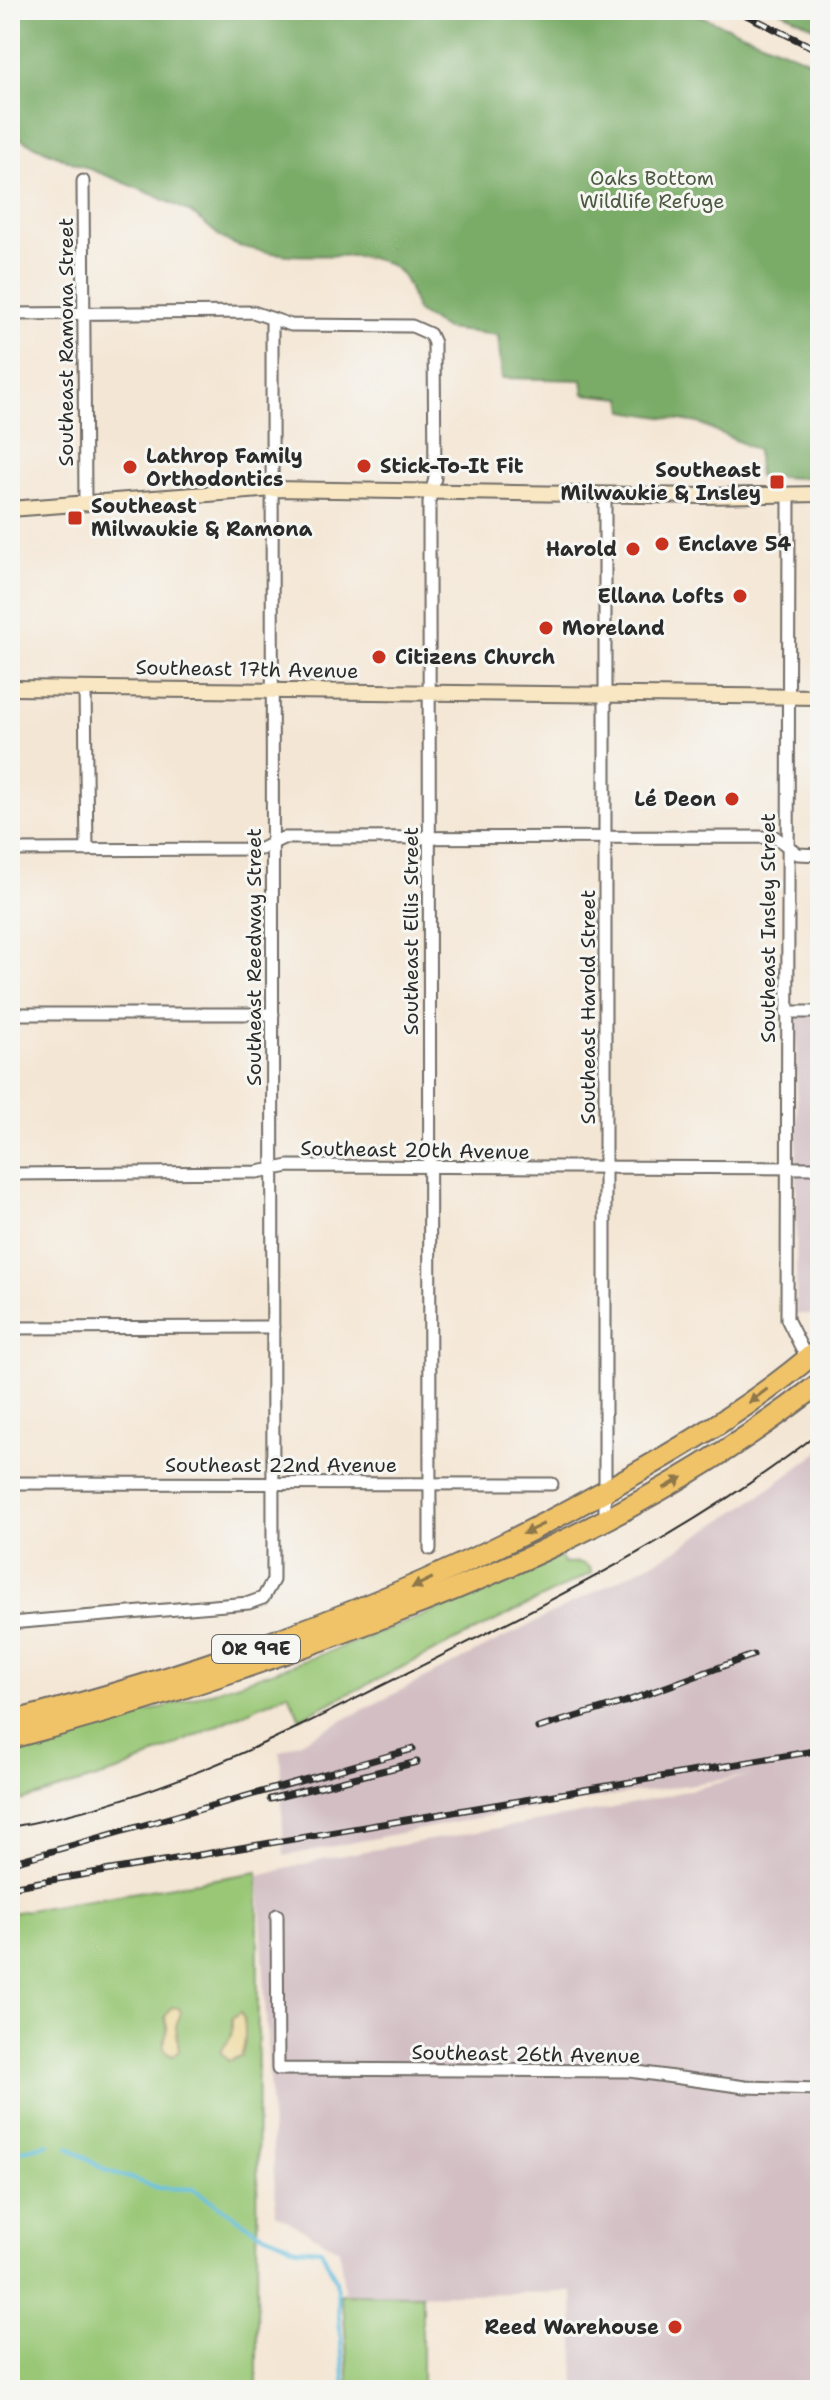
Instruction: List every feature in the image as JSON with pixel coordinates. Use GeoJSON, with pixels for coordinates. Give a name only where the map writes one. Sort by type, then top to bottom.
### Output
{"type":"FeatureCollection","features":[{"type":"Feature","properties":{"kind":"highway","name":"OR 99E"},"geometry":{"type":"LineString","coordinates":[[10,1722],[168,1678],[340,1618],[492,1549],[605,1491],[704,1433],[814,1353]]}},
{"type":"Feature","properties":{"kind":"highway","name":"OR 99E"},"geometry":{"type":"LineString","coordinates":[[10,1738],[108,1712],[289,1654],[478,1582],[605,1521],[713,1459],[820,1383]]}},
{"type":"Feature","properties":{"kind":"main road"},"geometry":{"type":"LineString","coordinates":[[10,509],[273,489],[820,494]]}},
{"type":"Feature","properties":{"kind":"main road","name":"Southeast 17th Avenue"},"geometry":{"type":"LineString","coordinates":[[10,688],[272,688],[820,697]]}},
{"type":"Feature","properties":{"kind":"street","name":"Southeast Ramona Street"},"geometry":{"type":"LineString","coordinates":[[83,181],[85,503]]}},
{"type":"Feature","properties":{"kind":"street"},"geometry":{"type":"LineString","coordinates":[[10,314],[253,312],[272,319]]}},
{"type":"Feature","properties":{"kind":"street","name":"Southeast Ellis Street"},"geometry":{"type":"LineString","coordinates":[[272,319],[291,325],[412,326],[430,334],[434,343],[435,478],[432,491],[429,692],[430,1549]]}},
{"type":"Feature","properties":{"kind":"street","name":"Southeast Reedway Street"},"geometry":{"type":"LineString","coordinates":[[10,1623],[249,1603],[268,1593],[274,1572],[272,319]]}},
{"type":"Feature","properties":{"kind":"street","name":"Southeast Harold Street"},"geometry":{"type":"LineString","coordinates":[[605,494],[605,1521]]}},
{"type":"Feature","properties":{"kind":"street","name":"Southeast Insley Street"},"geometry":{"type":"LineString","coordinates":[[789,494],[787,1319],[814,1353]]}},
{"type":"Feature","properties":{"kind":"street"},"geometry":{"type":"LineString","coordinates":[[85,688],[87,850]]}},
{"type":"Feature","properties":{"kind":"street"},"geometry":{"type":"LineString","coordinates":[[10,850],[261,849],[283,838],[605,840],[775,837],[798,854],[820,855]]}},
{"type":"Feature","properties":{"kind":"street"},"geometry":{"type":"LineString","coordinates":[[786,1012],[820,1012]]}},
{"type":"Feature","properties":{"kind":"street"},"geometry":{"type":"LineString","coordinates":[[10,1014],[273,1014]]}},
{"type":"Feature","properties":{"kind":"street","name":"Southeast 20th Avenue"},"geometry":{"type":"LineString","coordinates":[[10,1174],[273,1169],[289,1166],[429,1169],[820,1168]]}},
{"type":"Feature","properties":{"kind":"street"},"geometry":{"type":"LineString","coordinates":[[10,1328],[273,1327]]}},
{"type":"Feature","properties":{"kind":"street","name":"Southeast 22nd Avenue"},"geometry":{"type":"LineString","coordinates":[[10,1483],[552,1484]]}},
{"type":"Feature","properties":{"kind":"street","name":"Southeast 26th Avenue"},"geometry":{"type":"LineString","coordinates":[[277,1915],[278,2069],[630,2071],[745,2087],[820,2089]]}},
{"type":"Feature","properties":{"kind":"shaded area"},"geometry":{"type":"Polygon","coordinates":[[[797,1011],[820,1011],[820,1315],[796,1314],[797,1011]]]}},
{"type":"Feature","properties":{"kind":"shaded area"},"geometry":{"type":"Polygon","coordinates":[[[820,1451],[820,2390],[575,2390],[573,2292],[345,2296],[339,2250],[276,2214],[259,1876],[326,1858],[609,1809],[752,1775],[497,1814],[284,1856],[280,1752],[673,1552],[758,1497],[820,1451]]]}},
{"type":"Feature","properties":{"kind":"green space","name":"Oaks Bottom Wildlife Refuge"},"geometry":{"type":"Polygon","coordinates":[[[10,10],[686,10],[808,60],[820,77],[820,479],[758,476],[757,450],[698,423],[624,411],[622,398],[584,394],[582,380],[502,378],[498,335],[446,329],[417,312],[404,279],[390,265],[365,257],[271,253],[239,246],[225,240],[196,216],[167,201],[10,133],[10,10]]]}},
{"type":"Feature","properties":{"kind":"green space"},"geometry":{"type":"Polygon","coordinates":[[[779,10],[820,10],[820,30],[779,10]]]}},
{"type":"Feature","properties":{"kind":"green space"},"geometry":{"type":"Polygon","coordinates":[[[560,1556],[564,1564],[584,1564],[592,1573],[300,1718],[288,1693],[120,1771],[10,1804],[10,1751],[290,1666],[426,1614],[560,1556]]]}},
{"type":"Feature","properties":{"kind":"green space"},"geometry":{"type":"Polygon","coordinates":[[[258,1872],[257,2390],[10,2390],[10,1913],[258,1872]]]}},
{"type":"Feature","properties":{"kind":"green space"},"geometry":{"type":"Polygon","coordinates":[[[339,2294],[422,2295],[422,2390],[349,2390],[344,2313],[339,2294]]]}},
{"type":"Feature","properties":{"kind":"sand"},"geometry":{"type":"Polygon","coordinates":[[[172,2007],[179,2008],[181,2013],[176,2026],[179,2051],[172,2056],[164,2047],[165,2017],[172,2007]]]}},
{"type":"Feature","properties":{"kind":"sand"},"geometry":{"type":"Polygon","coordinates":[[[240,2012],[245,2027],[243,2052],[241,2056],[228,2061],[220,2052],[230,2037],[232,2018],[240,2012]]]}},
{"type":"Feature","properties":{"kind":"waterway"},"geometry":{"type":"LineString","coordinates":[[10,2153],[49,2144]]}},
{"type":"Feature","properties":{"kind":"waterway"},"geometry":{"type":"LineString","coordinates":[[68,2147],[103,2169],[159,2188],[193,2189],[257,2231],[297,2248],[321,2250],[336,2280],[345,2390]]}},
{"type":"Feature","properties":{"kind":"tram line"},"geometry":{"type":"LineString","coordinates":[[10,1827],[118,1801],[170,1783],[271,1740],[626,1560],[725,1500],[820,1432]]}},
{"type":"Feature","properties":{"kind":"railway"},"geometry":{"type":"LineString","coordinates":[[736,10],[820,51]]}},
{"type":"Feature","properties":{"kind":"railway"},"geometry":{"type":"LineString","coordinates":[[538,1728],[625,1702],[753,1655]]}},
{"type":"Feature","properties":{"kind":"railway"},"geometry":{"type":"LineString","coordinates":[[10,1863],[413,1749]]}},
{"type":"Feature","properties":{"kind":"railway"},"geometry":{"type":"LineString","coordinates":[[10,1887],[820,1750]]}},
{"type":"Feature","properties":{"kind":"railway"},"geometry":{"type":"LineString","coordinates":[[270,1799],[417,1762]]}},
{"type":"Feature","properties":{"kind":"place","name":"Stick-To-It Fit"},"geometry":{"type":"Point","coordinates":[364,466]}},
{"type":"Feature","properties":{"kind":"place","name":"Lathrop Family Orthodontics"},"geometry":{"type":"Point","coordinates":[130,467]}},
{"type":"Feature","properties":{"kind":"place","name":"Southeast Milwaukie & Insley"},"geometry":{"type":"Point","coordinates":[777,482]}},
{"type":"Feature","properties":{"kind":"place","name":"Southeast Milwaukie & Ramona"},"geometry":{"type":"Point","coordinates":[75,518]}},
{"type":"Feature","properties":{"kind":"place","name":"Enclave 54"},"geometry":{"type":"Point","coordinates":[662,544]}},
{"type":"Feature","properties":{"kind":"place","name":"Harold"},"geometry":{"type":"Point","coordinates":[633,549]}},
{"type":"Feature","properties":{"kind":"place","name":"Ellana Lofts"},"geometry":{"type":"Point","coordinates":[740,596]}},
{"type":"Feature","properties":{"kind":"place","name":"Moreland"},"geometry":{"type":"Point","coordinates":[546,628]}},
{"type":"Feature","properties":{"kind":"place","name":"Citizens Church"},"geometry":{"type":"Point","coordinates":[379,657]}},
{"type":"Feature","properties":{"kind":"place","name":"Lé Deon"},"geometry":{"type":"Point","coordinates":[732,799]}},
{"type":"Feature","properties":{"kind":"place","name":"Reed Warehouse"},"geometry":{"type":"Point","coordinates":[675,2327]}}]}
